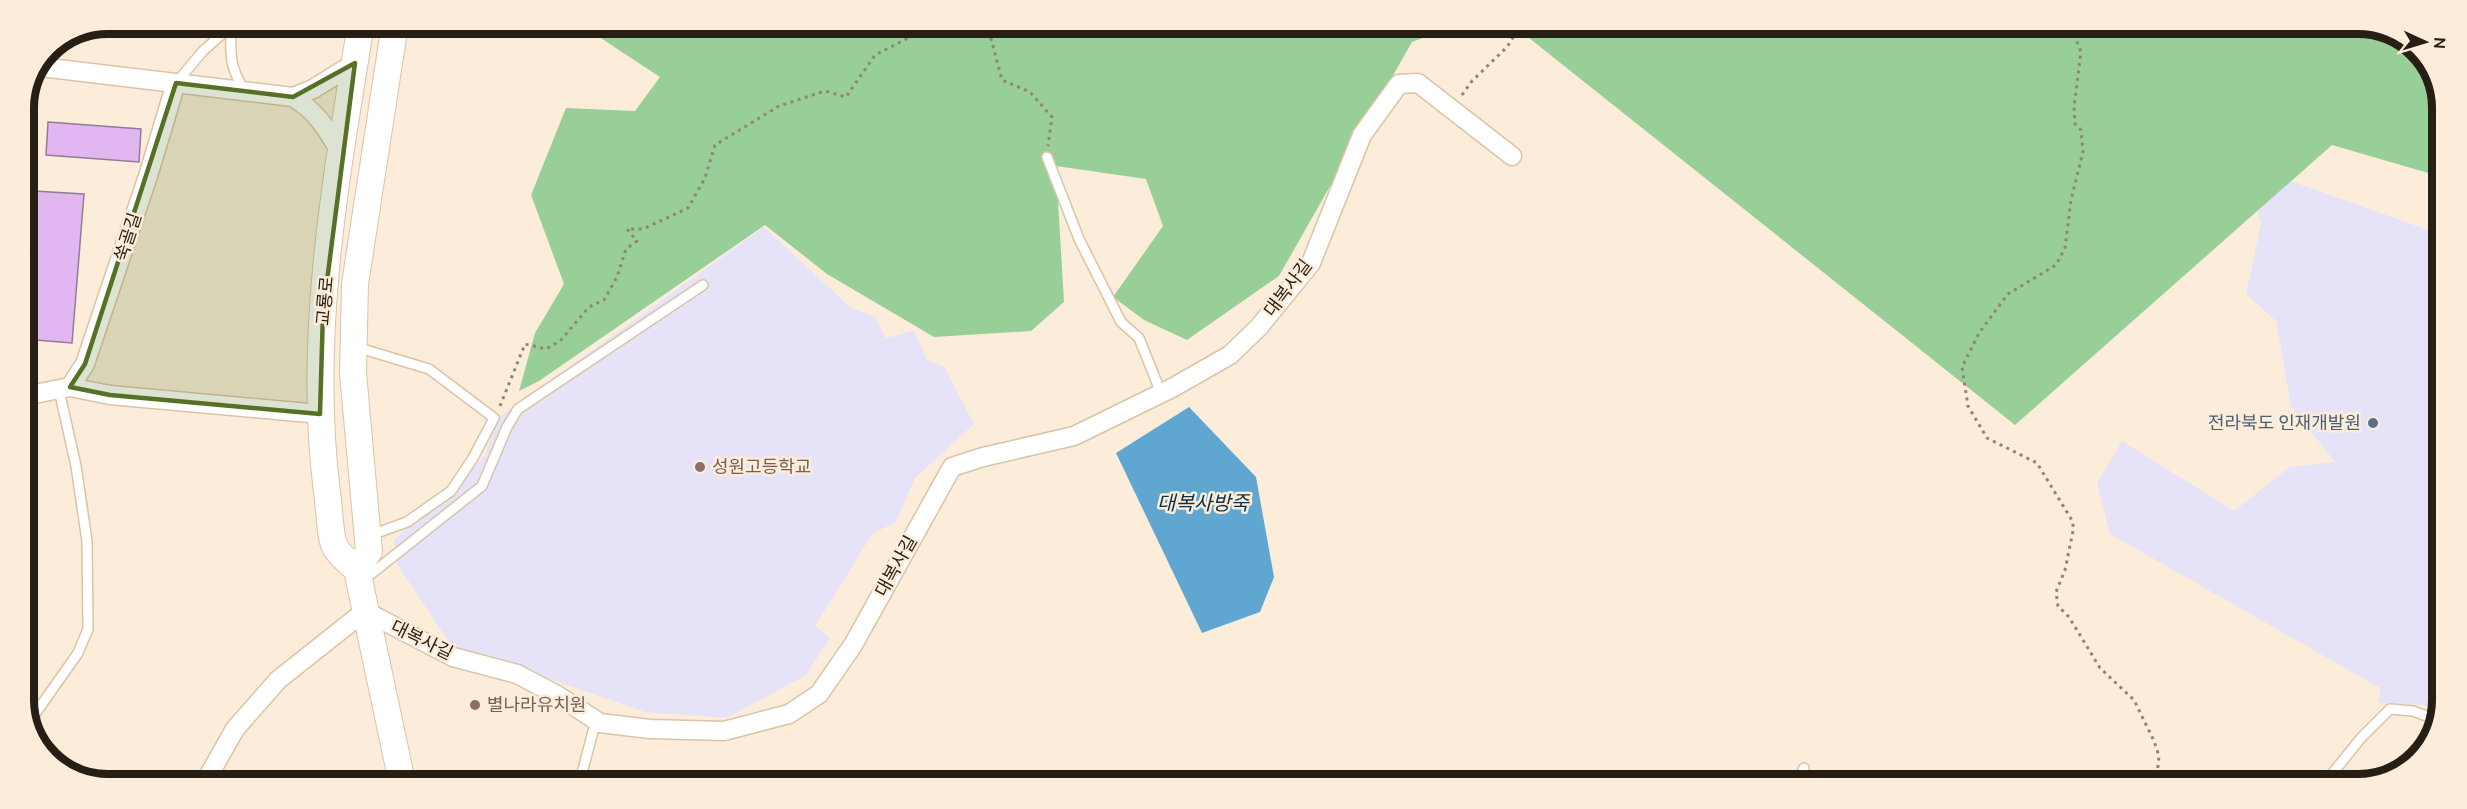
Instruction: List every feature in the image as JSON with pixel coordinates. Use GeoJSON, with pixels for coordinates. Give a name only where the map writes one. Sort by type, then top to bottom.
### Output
{"type":"FeatureCollection","features":[{"type":"Feature","properties":{"kind":"street","name":"교룡로"},"geometry":{"type":"LineString","coordinates":[[358,577],[334,546],[320,414],[323,312],[341,153],[359,34]]}},
{"type":"Feature","properties":{"kind":"street","name":"교룡로"},"geometry":{"type":"LineString","coordinates":[[358,577],[369,550],[356,415],[355,284],[393,34]]}},
{"type":"Feature","properties":{"kind":"street"},"geometry":{"type":"LineString","coordinates":[[293,97],[313,89],[355,63]]}},
{"type":"Feature","properties":{"kind":"street"},"geometry":{"type":"LineString","coordinates":[[47,68],[293,97],[312,109],[341,153]]}},
{"type":"Feature","properties":{"kind":"street","name":"쑥골길"},"geometry":{"type":"LineString","coordinates":[[65,388],[85,364],[176,83]]}},
{"type":"Feature","properties":{"kind":"street","name":"대복사길"},"geometry":{"type":"LineString","coordinates":[[365,611],[453,657],[518,674],[557,695],[600,723],[650,729],[724,731],[789,714],[819,694],[853,645],[952,467],[983,457],[1074,436],[1161,393],[1230,355],[1259,327],[1311,263],[1362,135],[1399,84],[1418,83],[1512,156]]}},
{"type":"Feature","properties":{"kind":"street"},"geometry":{"type":"LineString","coordinates":[[35,392],[65,388],[110,395],[320,414]]}},
{"type":"Feature","properties":{"kind":"street"},"geometry":{"type":"LineString","coordinates":[[358,577],[400,774]]}},
{"type":"Feature","properties":{"kind":"street"},"geometry":{"type":"LineString","coordinates":[[210,774],[235,729],[278,680],[365,611]]}},
{"type":"Feature","properties":{"kind":"lane","name":"쑥골길"},"geometry":{"type":"LineString","coordinates":[[176,83],[203,51],[223,34]]}},
{"type":"Feature","properties":{"kind":"lane"},"geometry":{"type":"LineString","coordinates":[[232,34],[230,60],[233,73],[244,91]]}},
{"type":"Feature","properties":{"kind":"lane"},"geometry":{"type":"LineString","coordinates":[[1047,157],[1079,239],[1121,322],[1139,338],[1161,393]]}},
{"type":"Feature","properties":{"kind":"lane"},"geometry":{"type":"LineString","coordinates":[[358,577],[482,486],[507,427],[518,410],[703,285]]}},
{"type":"Feature","properties":{"kind":"lane"},"geometry":{"type":"LineString","coordinates":[[354,346],[429,369],[494,418],[473,458],[451,491],[407,522],[368,536]]}},
{"type":"Feature","properties":{"kind":"lane"},"geometry":{"type":"LineString","coordinates":[[36,712],[78,653],[88,629],[87,542],[65,388]]}},
{"type":"Feature","properties":{"kind":"lane"},"geometry":{"type":"LineString","coordinates":[[2332,774],[2361,738],[2390,709],[2413,711],[2431,717]]}},
{"type":"Feature","properties":{"kind":"lane"},"geometry":{"type":"LineString","coordinates":[[582,774],[596,720]]}},
{"type":"Feature","properties":{"kind":"lane"},"geometry":{"type":"LineString","coordinates":[[1801,774],[1804,768]]}},
{"type":"Feature","properties":{"kind":"path"},"geometry":{"type":"LineString","coordinates":[[494,418],[525,344],[546,350],[560,342],[589,307],[604,300],[617,277],[626,249],[637,242],[627,229],[643,229],[688,208],[705,178],[715,145],[779,106],[825,91],[846,97],[875,56],[916,34]]}},
{"type":"Feature","properties":{"kind":"path"},"geometry":{"type":"LineString","coordinates":[[990,34],[1002,80],[1030,92],[1052,117],[1047,157]]}},
{"type":"Feature","properties":{"kind":"path"},"geometry":{"type":"LineString","coordinates":[[1451,108],[1472,81],[1507,47],[1515,34]]}},
{"type":"Feature","properties":{"kind":"path"},"geometry":{"type":"LineString","coordinates":[[2076,34],[2081,52],[2074,107],[2075,124],[2081,130],[2083,152],[2071,200],[2065,248],[2056,265],[2008,294],[1979,333],[1962,367],[1968,406],[1987,438],[2037,463],[2073,522],[2065,570],[2056,592],[2058,606],[2069,617],[2100,668],[2134,700],[2159,756],[2157,774]]}},
{"type":"Feature","properties":{"kind":"highlighted area"},"geometry":{"type":"Polygon","coordinates":[[[355,63],[323,312],[320,414],[110,395],[70,387],[85,364],[176,83],[293,97],[355,63]]]}},
{"type":"Feature","properties":{"kind":"shaded area","name":"전라북도 인재개발원"},"geometry":{"type":"Polygon","coordinates":[[[2243,164],[2432,231],[2432,709],[2422,705],[2379,703],[2380,688],[2110,534],[2097,483],[2122,441],[2234,511],[2290,467],[2335,462],[2291,406],[2276,321],[2246,294],[2261,224],[2243,164]]]}},
{"type":"Feature","properties":{"kind":"shaded area","name":"성원고등학교"},"geometry":{"type":"Polygon","coordinates":[[[764,227],[851,308],[875,317],[886,338],[914,331],[927,360],[944,366],[974,424],[915,478],[895,523],[873,533],[815,626],[830,638],[806,675],[727,718],[645,712],[451,645],[397,564],[394,540],[485,456],[498,418],[764,227]]]}},
{"type":"Feature","properties":{"kind":"green space"},"geometry":{"type":"Polygon","coordinates":[[[595,34],[1434,34],[1412,42],[1279,276],[1187,340],[1144,320],[1113,297],[1163,226],[1146,179],[1056,166],[1064,302],[1031,331],[934,337],[827,274],[765,225],[539,381],[519,391],[535,333],[564,284],[531,195],[566,108],[635,111],[660,77],[595,34]]]}},
{"type":"Feature","properties":{"kind":"green space"},"geometry":{"type":"Polygon","coordinates":[[[1524,34],[2358,34],[2378,37],[2395,44],[2395,72],[2423,72],[2430,89],[2432,174],[2332,145],[2015,425],[1524,34]]]}},
{"type":"Feature","properties":{"kind":"water","name":"대복사방죽"},"geometry":{"type":"Polygon","coordinates":[[[1189,407],[1256,477],[1274,577],[1260,612],[1202,633],[1116,453],[1189,407]]]}},
{"type":"Feature","properties":{"kind":"building"},"geometry":{"type":"Polygon","coordinates":[[[48,122],[141,129],[139,162],[46,155],[48,122]]]}},
{"type":"Feature","properties":{"kind":"building"},"geometry":{"type":"Polygon","coordinates":[[[35,191],[84,194],[72,343],[35,340],[35,191]]]}},
{"type":"Feature","properties":{"kind":"place","name":"전라북도 인재개발원"},"geometry":{"type":"Point","coordinates":[2373,423]}},
{"type":"Feature","properties":{"kind":"place","name":"성원고등학교"},"geometry":{"type":"Point","coordinates":[700,467]}},
{"type":"Feature","properties":{"kind":"place","name":"별나라유치원"},"geometry":{"type":"Point","coordinates":[475,705]}}]}
